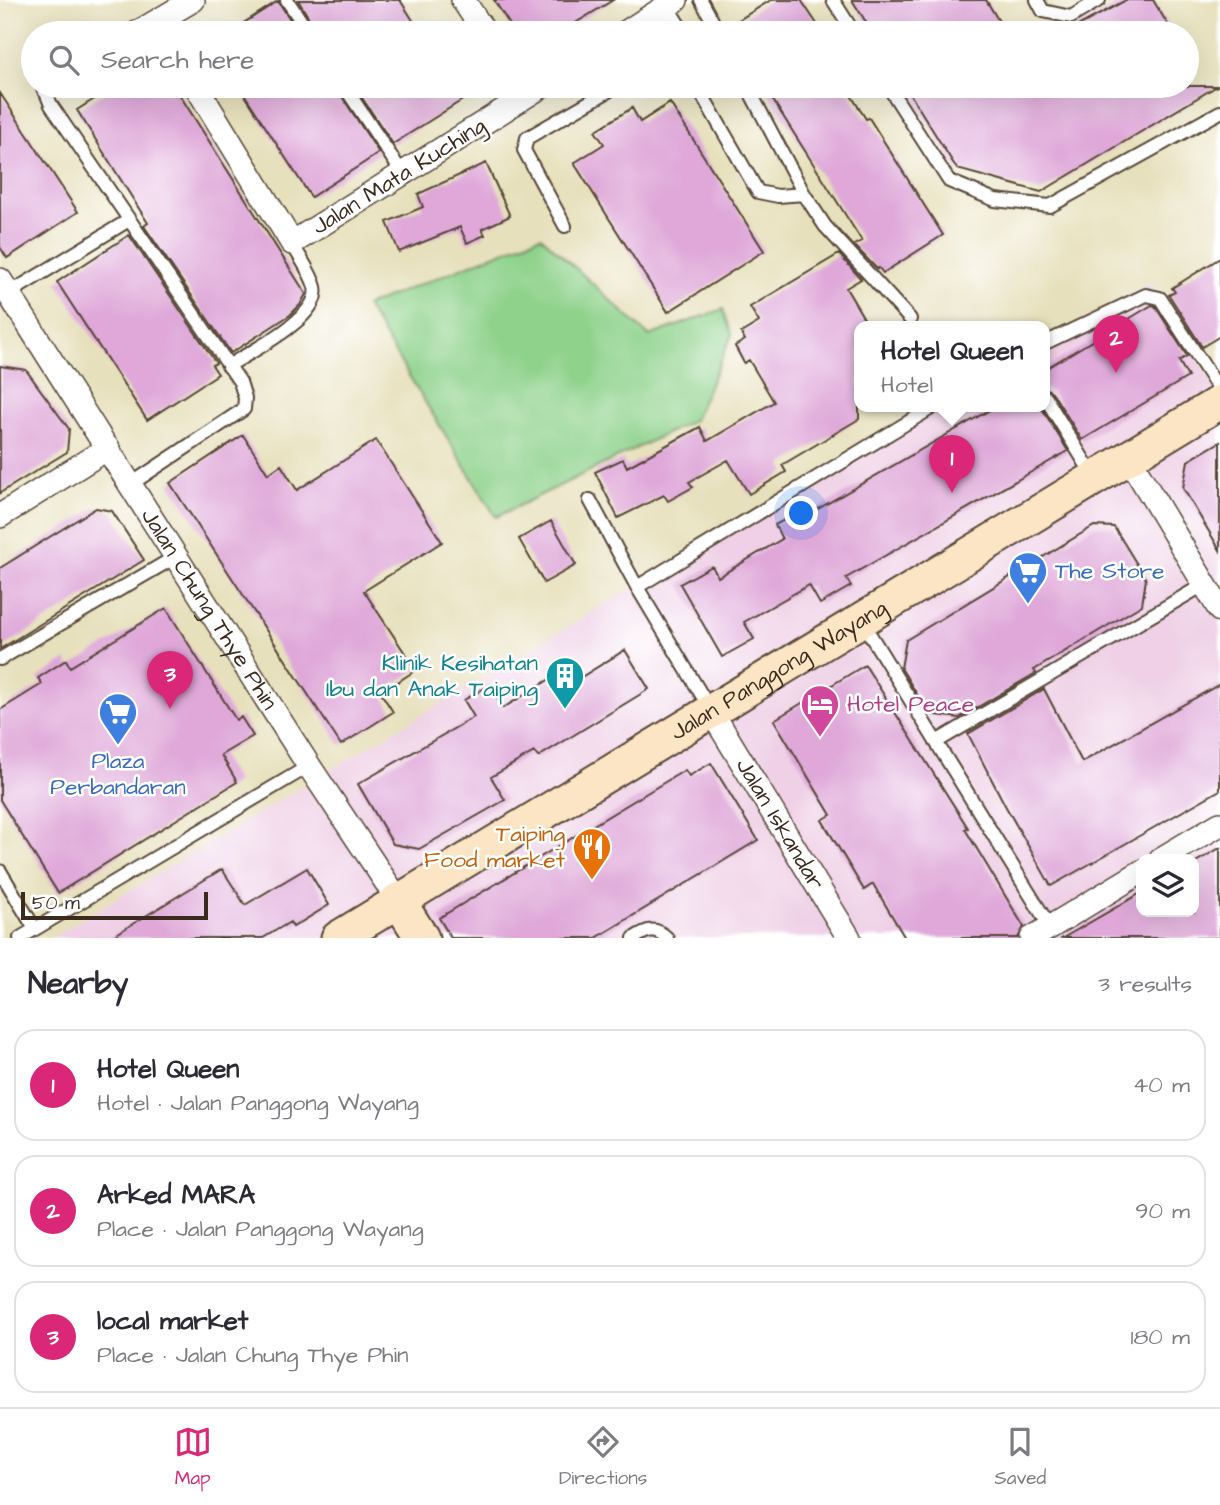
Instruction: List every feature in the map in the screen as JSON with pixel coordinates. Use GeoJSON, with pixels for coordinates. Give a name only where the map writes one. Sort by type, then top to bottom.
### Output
{"type":"FeatureCollection","features":[{"type":"Feature","properties":{"kind":"street"},"geometry":{"type":"LineString","coordinates":[[163,21],[193,0]]}},
{"type":"Feature","properties":{"kind":"street"},"geometry":{"type":"LineString","coordinates":[[463,0],[477,21]]}},
{"type":"Feature","properties":{"kind":"street"},"geometry":{"type":"LineString","coordinates":[[644,21],[672,3]]}},
{"type":"Feature","properties":{"kind":"street"},"geometry":{"type":"LineString","coordinates":[[203,98],[292,243]]}},
{"type":"Feature","properties":{"kind":"street","name":"Jalan Mata Kuching"},"geometry":{"type":"LineString","coordinates":[[292,243],[403,174],[516,98]]}},
{"type":"Feature","properties":{"kind":"street","name":"Jalan Chung Thye Phin"},"geometry":{"type":"LineString","coordinates":[[6,300],[108,448],[422,938]]}},
{"type":"Feature","properties":{"kind":"street","name":"Jalan Panggong Wayang"},"geometry":{"type":"LineString","coordinates":[[338,938],[1220,402]]}},
{"type":"Feature","properties":{"kind":"street"},"geometry":{"type":"LineString","coordinates":[[0,516],[108,448]]}},
{"type":"Feature","properties":{"kind":"street"},"geometry":{"type":"LineString","coordinates":[[1129,458],[1220,610]]}},
{"type":"Feature","properties":{"kind":"street","name":"Jalan Iskandar"},"geometry":{"type":"LineString","coordinates":[[711,711],[849,938]]}},
{"type":"Feature","properties":{"kind":"street"},"geometry":{"type":"LineString","coordinates":[[1169,854],[1220,824]]}},
{"type":"Feature","properties":{"kind":"street"},"geometry":{"type":"LineString","coordinates":[[1041,933],[1136,875]]}},
{"type":"Feature","properties":{"kind":"lane"},"geometry":{"type":"LineString","coordinates":[[287,0],[302,21]]}},
{"type":"Feature","properties":{"kind":"lane"},"geometry":{"type":"LineString","coordinates":[[701,0],[712,21]]}},
{"type":"Feature","properties":{"kind":"lane"},"geometry":{"type":"LineString","coordinates":[[833,0],[846,21]]}},
{"type":"Feature","properties":{"kind":"lane"},"geometry":{"type":"LineString","coordinates":[[1037,0],[1043,11],[1071,17],[1099,0]]}},
{"type":"Feature","properties":{"kind":"lane"},"geometry":{"type":"LineString","coordinates":[[672,3],[679,21]]}},
{"type":"Feature","properties":{"kind":"lane"},"geometry":{"type":"LineString","coordinates":[[48,98],[240,382],[245,398],[244,409],[131,484]]}},
{"type":"Feature","properties":{"kind":"lane"},"geometry":{"type":"LineString","coordinates":[[352,98],[403,174]]}},
{"type":"Feature","properties":{"kind":"lane"},"geometry":{"type":"LineString","coordinates":[[565,226],[524,150],[527,138],[596,98]]}},
{"type":"Feature","properties":{"kind":"lane"},"geometry":{"type":"LineString","coordinates":[[704,98],[758,192],[778,196],[804,194]]}},
{"type":"Feature","properties":{"kind":"lane"},"geometry":{"type":"LineString","coordinates":[[753,98],[804,194],[825,226],[910,319]]}},
{"type":"Feature","properties":{"kind":"lane"},"geometry":{"type":"LineString","coordinates":[[896,98],[949,181],[995,200],[1050,206],[1220,112]]}},
{"type":"Feature","properties":{"kind":"lane"},"geometry":{"type":"LineString","coordinates":[[6,300],[129,220]]}},
{"type":"Feature","properties":{"kind":"lane"},"geometry":{"type":"LineString","coordinates":[[228,366],[308,313],[315,301],[315,288],[292,243]]}},
{"type":"Feature","properties":{"kind":"lane"},"geometry":{"type":"LineString","coordinates":[[1050,341],[1146,295],[1154,295],[1160,298],[1220,391]]}},
{"type":"Feature","properties":{"kind":"lane"},"geometry":{"type":"LineString","coordinates":[[1050,405],[1095,478]]}},
{"type":"Feature","properties":{"kind":"lane"},"geometry":{"type":"LineString","coordinates":[[637,587],[925,412]]}},
{"type":"Feature","properties":{"kind":"lane"},"geometry":{"type":"LineString","coordinates":[[590,500],[637,587],[711,711]]}},
{"type":"Feature","properties":{"kind":"lane"},"geometry":{"type":"LineString","coordinates":[[0,659],[177,556]]}},
{"type":"Feature","properties":{"kind":"lane"},"geometry":{"type":"LineString","coordinates":[[936,742],[1205,584]]}},
{"type":"Feature","properties":{"kind":"lane"},"geometry":{"type":"LineString","coordinates":[[861,620],[936,742],[1041,933]]}},
{"type":"Feature","properties":{"kind":"lane"},"geometry":{"type":"LineString","coordinates":[[20,938],[309,765]]}},
{"type":"Feature","properties":{"kind":"lane"},"geometry":{"type":"LineString","coordinates":[[0,871],[35,929]]}},
{"type":"Feature","properties":{"kind":"lane"},"geometry":{"type":"LineString","coordinates":[[634,938],[648,929],[657,930],[667,938]]}},
{"type":"Feature","properties":{"kind":"shaded area"},"geometry":{"type":"Polygon","coordinates":[[[1151,283],[1220,393],[1220,938],[51,938],[925,412],[1050,412],[1050,338],[1151,283]]]}},
{"type":"Feature","properties":{"kind":"green space"},"geometry":{"type":"Polygon","coordinates":[[[541,236],[649,336],[723,309],[732,335],[694,420],[496,517],[366,306],[541,236]]]}},
{"type":"Feature","properties":{"kind":"building"},"geometry":{"type":"Polygon","coordinates":[[[298,0],[400,0],[413,21],[311,21],[298,0]]]}},
{"type":"Feature","properties":{"kind":"building"},"geometry":{"type":"Polygon","coordinates":[[[494,0],[613,0],[579,21],[507,21],[494,0]]]}},
{"type":"Feature","properties":{"kind":"building"},"geometry":{"type":"Polygon","coordinates":[[[771,0],[801,0],[815,21],[737,21],[771,0]]]}},
{"type":"Feature","properties":{"kind":"building"},"geometry":{"type":"Polygon","coordinates":[[[852,0],[986,0],[999,21],[865,21],[852,0]]]}},
{"type":"Feature","properties":{"kind":"building"},"geometry":{"type":"Polygon","coordinates":[[[1126,0],[1153,0],[1166,21],[1087,21],[1126,0]]]}},
{"type":"Feature","properties":{"kind":"building"},"geometry":{"type":"Polygon","coordinates":[[[278,1],[291,21],[247,21],[278,1]]]}},
{"type":"Feature","properties":{"kind":"building"},"geometry":{"type":"Polygon","coordinates":[[[1199,86],[1217,86],[1199,97],[1199,86]]]}},
{"type":"Feature","properties":{"kind":"building"},"geometry":{"type":"Polygon","coordinates":[[[0,93],[78,212],[7,258],[0,247],[0,93]]]}},
{"type":"Feature","properties":{"kind":"building"},"geometry":{"type":"Polygon","coordinates":[[[96,98],[182,98],[306,294],[300,305],[290,315],[231,353],[144,226],[148,223],[77,110],[96,98]]]}},
{"type":"Feature","properties":{"kind":"building"},"geometry":{"type":"Polygon","coordinates":[[[247,98],[343,98],[379,153],[311,197],[247,98]]]}},
{"type":"Feature","properties":{"kind":"building"},"geometry":{"type":"Polygon","coordinates":[[[362,98],[464,99],[393,144],[362,98]]]}},
{"type":"Feature","properties":{"kind":"building"},"geometry":{"type":"Polygon","coordinates":[[[772,98],[853,98],[866,119],[869,118],[943,235],[883,273],[854,245],[862,241],[772,98]]]}},
{"type":"Feature","properties":{"kind":"building"},"geometry":{"type":"Polygon","coordinates":[[[913,98],[1197,98],[1041,192],[957,169],[913,98]]]}},
{"type":"Feature","properties":{"kind":"building"},"geometry":{"type":"Polygon","coordinates":[[[670,103],[764,251],[668,312],[574,163],[604,144],[595,131],[632,108],[640,122],[670,103]]]}},
{"type":"Feature","properties":{"kind":"building"},"geometry":{"type":"Polygon","coordinates":[[[486,163],[510,216],[482,229],[485,235],[467,243],[460,227],[399,252],[387,222],[423,207],[418,194],[486,163]]]}},
{"type":"Feature","properties":{"kind":"building"},"geometry":{"type":"Polygon","coordinates":[[[129,235],[216,363],[212,365],[218,374],[147,420],[57,282],[129,235]]]}},
{"type":"Feature","properties":{"kind":"building"},"geometry":{"type":"Polygon","coordinates":[[[839,254],[861,279],[846,288],[865,321],[854,321],[854,412],[859,412],[859,419],[782,465],[786,472],[749,494],[728,460],[689,482],[693,487],[668,501],[664,495],[618,518],[595,472],[623,459],[627,467],[700,427],[707,441],[774,402],[749,360],[744,363],[735,346],[745,340],[741,333],[759,322],[750,307],[839,254]]]}},
{"type":"Feature","properties":{"kind":"building"},"geometry":{"type":"Polygon","coordinates":[[[1220,258],[1220,336],[1202,347],[1169,295],[1175,292],[1172,288],[1220,258]]]}},
{"type":"Feature","properties":{"kind":"building"},"geometry":{"type":"Polygon","coordinates":[[[1152,305],[1187,356],[1179,361],[1188,377],[1082,440],[1050,391],[1050,366],[1152,305]]]}},
{"type":"Feature","properties":{"kind":"building"},"geometry":{"type":"Polygon","coordinates":[[[0,366],[26,370],[69,429],[67,452],[0,493],[0,366]]]}},
{"type":"Feature","properties":{"kind":"building"},"geometry":{"type":"Polygon","coordinates":[[[986,412],[1044,412],[1068,451],[846,578],[851,586],[820,604],[809,585],[744,622],[754,639],[722,657],[680,584],[712,566],[718,577],[782,539],[775,525],[806,508],[809,514],[986,412]]]}},
{"type":"Feature","properties":{"kind":"building"},"geometry":{"type":"Polygon","coordinates":[[[243,435],[268,474],[281,465],[297,490],[376,440],[442,542],[364,591],[416,670],[381,693],[393,712],[341,745],[170,483],[243,435]]]}},
{"type":"Feature","properties":{"kind":"building"},"geometry":{"type":"Polygon","coordinates":[[[1220,442],[1220,550],[1183,488],[1188,461],[1220,442]]]}},
{"type":"Feature","properties":{"kind":"building"},"geometry":{"type":"Polygon","coordinates":[[[96,508],[112,511],[144,560],[0,649],[0,568],[96,508]]]}},
{"type":"Feature","properties":{"kind":"building"},"geometry":{"type":"Polygon","coordinates":[[[551,521],[576,565],[544,583],[519,539],[551,521]]]}},
{"type":"Feature","properties":{"kind":"building"},"geometry":{"type":"Polygon","coordinates":[[[1094,526],[1114,527],[1146,579],[1142,605],[1034,670],[1036,673],[959,718],[929,714],[901,668],[906,640],[1094,526]]]}},
{"type":"Feature","properties":{"kind":"building","name":"Plaza Perbandaran"},"geometry":{"type":"Polygon","coordinates":[[[166,608],[236,720],[241,717],[253,736],[221,755],[237,782],[58,893],[0,800],[0,710],[42,684],[38,678],[66,660],[70,667],[166,608]]]}},
{"type":"Feature","properties":{"kind":"building"},"geometry":{"type":"Polygon","coordinates":[[[625,650],[649,689],[538,757],[534,752],[491,777],[505,800],[419,849],[393,844],[358,784],[474,717],[464,700],[490,685],[503,708],[563,671],[570,684],[625,650]]]}},
{"type":"Feature","properties":{"kind":"building"},"geometry":{"type":"Polygon","coordinates":[[[865,665],[968,828],[965,829],[1024,927],[1018,938],[905,938],[873,884],[864,890],[822,820],[831,815],[774,720],[865,665]]]}},
{"type":"Feature","properties":{"kind":"building"},"geometry":{"type":"Polygon","coordinates":[[[1220,684],[1220,790],[1051,886],[968,734],[1044,689],[1082,762],[1220,684]]]}},
{"type":"Feature","properties":{"kind":"building"},"geometry":{"type":"Polygon","coordinates":[[[711,763],[758,840],[596,938],[451,938],[439,918],[685,770],[689,776],[711,763]]]}},
{"type":"Feature","properties":{"kind":"building"},"geometry":{"type":"Polygon","coordinates":[[[1220,848],[1220,938],[1063,938],[1136,896],[1136,917],[1199,917],[1199,860],[1220,848]]]}},
{"type":"Feature","properties":{"kind":"building"},"geometry":{"type":"Polygon","coordinates":[[[307,868],[329,905],[293,927],[290,922],[263,938],[110,938],[222,869],[245,905],[307,868]]]}},
{"type":"Feature","properties":{"kind":"place","name":"Arked MARA"},"geometry":{"type":"Point","coordinates":[1116,373]}},
{"type":"Feature","properties":{"kind":"place","name":"Hotel Queen"},"geometry":{"type":"Point","coordinates":[952,493]}},
{"type":"Feature","properties":{"kind":"place","name":"The Store"},"geometry":{"type":"Point","coordinates":[1028,605]}},
{"type":"Feature","properties":{"kind":"place","name":"local market"},"geometry":{"type":"Point","coordinates":[170,709]}},
{"type":"Feature","properties":{"kind":"place","name":"Klinik Kesihatan Ibu dan Anak Taiping"},"geometry":{"type":"Point","coordinates":[565,710]}},
{"type":"Feature","properties":{"kind":"place","name":"Hotel Peace"},"geometry":{"type":"Point","coordinates":[820,738]}},
{"type":"Feature","properties":{"kind":"place","name":"Plaza Perbandaran"},"geometry":{"type":"Point","coordinates":[118,746]}},
{"type":"Feature","properties":{"kind":"place","name":"Taiping Food market"},"geometry":{"type":"Point","coordinates":[592,881]}}]}
